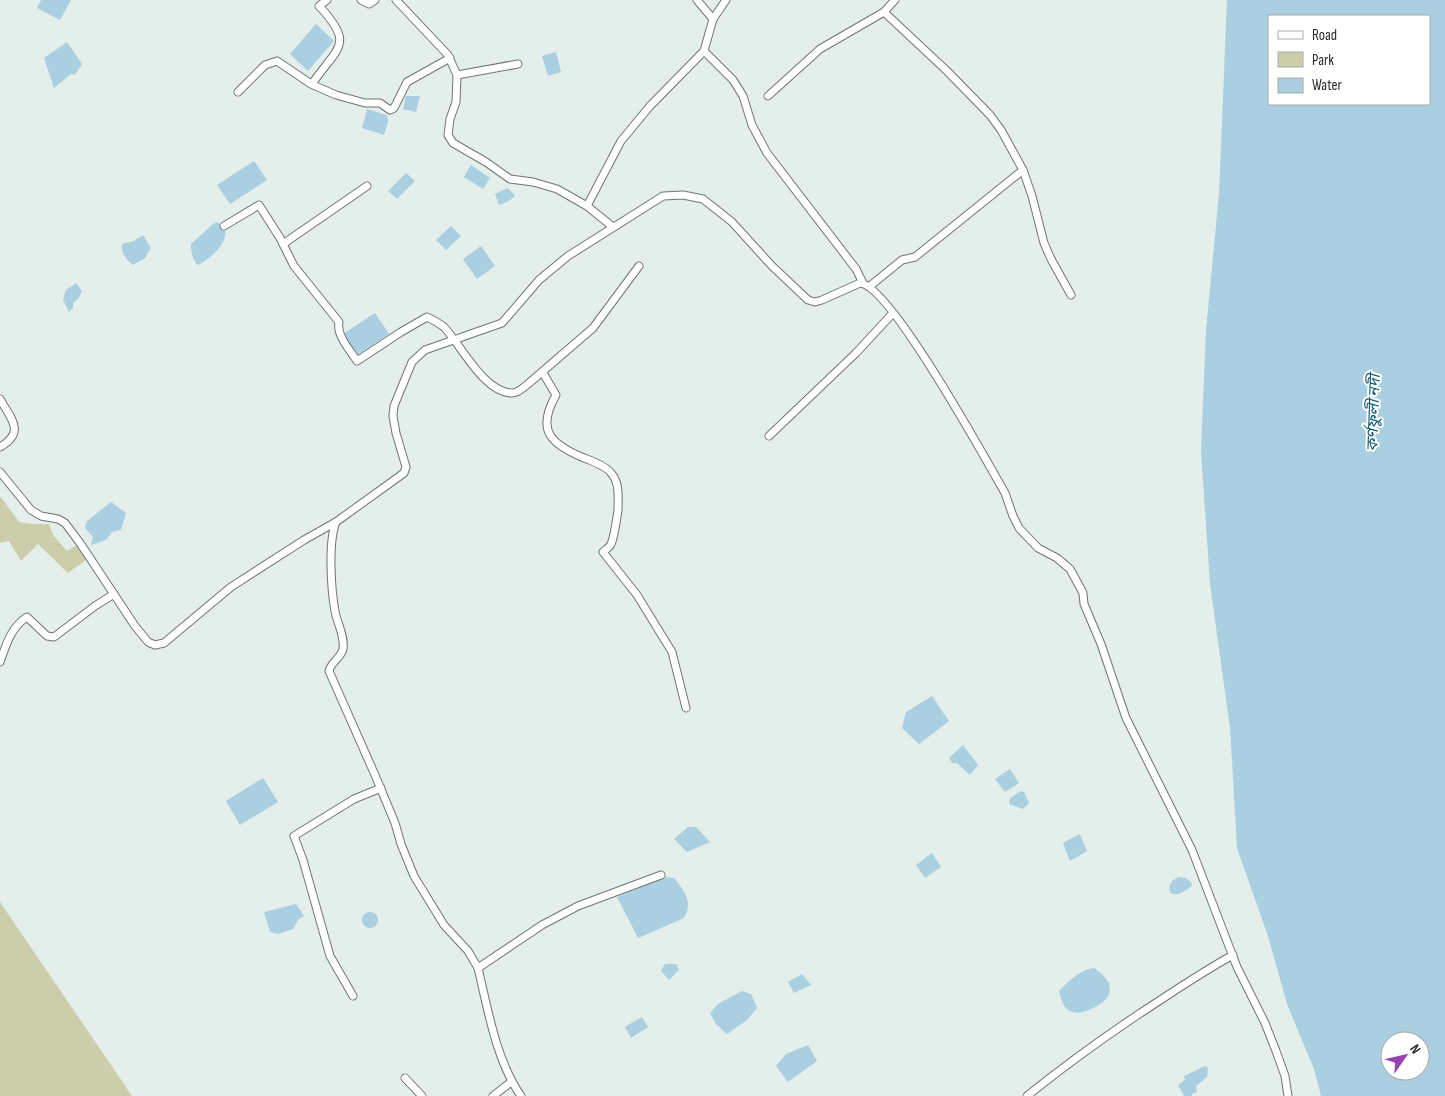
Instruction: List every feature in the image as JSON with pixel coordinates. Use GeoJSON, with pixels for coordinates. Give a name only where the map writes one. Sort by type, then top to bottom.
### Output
{"type":"FeatureCollection","features":[{"type":"Feature","properties":{"kind":"street"},"geometry":{"type":"LineString","coordinates":[[312,84],[340,43],[341,36],[335,24],[319,6],[327,0]]}},
{"type":"Feature","properties":{"kind":"street"},"geometry":{"type":"LineString","coordinates":[[360,0],[369,4],[375,0]]}},
{"type":"Feature","properties":{"kind":"street"},"geometry":{"type":"LineString","coordinates":[[396,0],[450,58],[457,75],[456,102],[450,119],[448,135],[453,143],[486,162],[510,179],[532,182],[557,189],[587,206],[613,226]]}},
{"type":"Feature","properties":{"kind":"street"},"geometry":{"type":"LineString","coordinates":[[697,0],[713,19]]}},
{"type":"Feature","properties":{"kind":"street"},"geometry":{"type":"LineString","coordinates":[[587,206],[621,141],[650,106],[704,50],[713,19],[726,0]]}},
{"type":"Feature","properties":{"kind":"street"},"geometry":{"type":"LineString","coordinates":[[768,96],[820,50],[884,12],[895,0]]}},
{"type":"Feature","properties":{"kind":"street"},"geometry":{"type":"LineString","coordinates":[[884,12],[947,71],[990,115],[1010,144],[1023,170],[1032,196],[1044,243],[1071,295]]}},
{"type":"Feature","properties":{"kind":"street"},"geometry":{"type":"LineString","coordinates":[[704,50],[733,80],[743,96],[752,124],[767,154],[867,285],[893,313],[918,346],[1005,493],[1019,528],[1038,548],[1057,558],[1070,569],[1083,593],[1084,604],[1101,644],[1126,718],[1192,850],[1237,967],[1265,1023],[1285,1076],[1288,1096]]}},
{"type":"Feature","properties":{"kind":"street"},"geometry":{"type":"LineString","coordinates":[[238,92],[265,65],[277,61],[312,84],[353,100],[365,103],[380,103],[390,110],[394,108],[407,82],[450,58]]}},
{"type":"Feature","properties":{"kind":"street"},"geometry":{"type":"LineString","coordinates":[[457,75],[518,64]]}},
{"type":"Feature","properties":{"kind":"street"},"geometry":{"type":"LineString","coordinates":[[867,285],[902,260],[915,257],[1023,170]]}},
{"type":"Feature","properties":{"kind":"street"},"geometry":{"type":"LineString","coordinates":[[283,244],[367,186]]}},
{"type":"Feature","properties":{"kind":"street"},"geometry":{"type":"LineString","coordinates":[[0,472],[31,510],[41,516],[58,519],[66,524],[135,626],[148,642],[156,645],[164,643],[230,587],[336,522],[404,472],[406,467],[394,424],[394,406],[412,362],[425,350],[502,323],[539,280],[568,256],[663,196],[684,195],[703,199],[732,222],[772,266],[808,300],[816,302],[860,283],[867,285]]}},
{"type":"Feature","properties":{"kind":"street"},"geometry":{"type":"LineString","coordinates":[[224,226],[258,205],[283,244],[294,266],[339,322],[338,328],[356,361],[428,316],[442,326],[480,375],[497,388],[510,393],[517,392],[543,373],[593,328],[639,266]]}},
{"type":"Feature","properties":{"kind":"street"},"geometry":{"type":"LineString","coordinates":[[769,436],[856,353],[893,313]]}},
{"type":"Feature","properties":{"kind":"street"},"geometry":{"type":"LineString","coordinates":[[543,373],[556,395],[548,409],[545,426],[551,438],[572,453],[593,461],[611,471],[617,484],[617,521],[611,544],[603,552],[637,595],[672,652],[686,708]]}},
{"type":"Feature","properties":{"kind":"street"},"geometry":{"type":"LineString","coordinates":[[0,399],[14,423],[15,432],[10,441],[0,448]]}},
{"type":"Feature","properties":{"kind":"street"},"geometry":{"type":"LineString","coordinates":[[336,522],[332,532],[332,571],[335,612],[342,636],[343,648],[329,671],[381,788],[414,876],[444,925],[468,951],[478,968],[487,1013],[511,1082],[521,1096]]}},
{"type":"Feature","properties":{"kind":"street"},"geometry":{"type":"LineString","coordinates":[[0,662],[13,631],[18,623],[27,617],[47,636],[54,637],[114,594]]}},
{"type":"Feature","properties":{"kind":"street"},"geometry":{"type":"LineString","coordinates":[[353,996],[330,956],[303,860],[294,836],[354,799],[381,788]]}},
{"type":"Feature","properties":{"kind":"street"},"geometry":{"type":"LineString","coordinates":[[478,968],[542,925],[578,906],[662,875]]}},
{"type":"Feature","properties":{"kind":"street"},"geometry":{"type":"LineString","coordinates":[[1027,1096],[1052,1074],[1130,1020],[1202,972],[1233,955]]}},
{"type":"Feature","properties":{"kind":"street"},"geometry":{"type":"LineString","coordinates":[[404,1078],[422,1096]]}},
{"type":"Feature","properties":{"kind":"street"},"geometry":{"type":"LineString","coordinates":[[493,1096],[511,1082]]}},
{"type":"Feature","properties":{"kind":"green space"},"geometry":{"type":"Polygon","coordinates":[[[0,496],[19,522],[49,524],[53,535],[67,551],[80,543],[90,557],[68,573],[38,544],[21,561],[9,541],[0,543],[0,496]]]}},
{"type":"Feature","properties":{"kind":"green space"},"geometry":{"type":"Polygon","coordinates":[[[0,902],[132,1096],[0,1096],[0,902]]]}},
{"type":"Feature","properties":{"kind":"water"},"geometry":{"type":"Polygon","coordinates":[[[41,0],[71,0],[60,20],[37,8],[41,0]]]}},
{"type":"Feature","properties":{"kind":"water","name":"কর্ণফুলী নদী"},"geometry":{"type":"Polygon","coordinates":[[[1227,0],[1445,0],[1445,1096],[1321,1096],[1314,1069],[1287,1004],[1268,936],[1237,848],[1230,728],[1210,584],[1201,451],[1206,330],[1219,194],[1227,0]]]}},
{"type":"Feature","properties":{"kind":"water"},"geometry":{"type":"Polygon","coordinates":[[[316,24],[334,41],[308,71],[290,54],[316,24]]]}},
{"type":"Feature","properties":{"kind":"water"},"geometry":{"type":"Polygon","coordinates":[[[67,42],[82,64],[75,75],[71,74],[54,88],[44,58],[67,42]]]}},
{"type":"Feature","properties":{"kind":"water"},"geometry":{"type":"Polygon","coordinates":[[[556,52],[561,72],[548,76],[542,56],[556,52]]]}},
{"type":"Feature","properties":{"kind":"water"},"geometry":{"type":"Polygon","coordinates":[[[406,96],[420,96],[416,112],[403,109],[406,96]]]}},
{"type":"Feature","properties":{"kind":"water"},"geometry":{"type":"Polygon","coordinates":[[[367,109],[387,115],[388,122],[384,135],[362,128],[367,109]]]}},
{"type":"Feature","properties":{"kind":"water"},"geometry":{"type":"Polygon","coordinates":[[[254,161],[267,180],[230,204],[217,185],[254,161]]]}},
{"type":"Feature","properties":{"kind":"water"},"geometry":{"type":"Polygon","coordinates":[[[471,165],[490,178],[483,189],[464,177],[471,165]]]}},
{"type":"Feature","properties":{"kind":"water"},"geometry":{"type":"Polygon","coordinates":[[[406,173],[415,181],[397,199],[388,191],[406,173]]]}},
{"type":"Feature","properties":{"kind":"water"},"geometry":{"type":"Polygon","coordinates":[[[508,188],[515,196],[499,205],[495,194],[508,188]]]}},
{"type":"Feature","properties":{"kind":"water"},"geometry":{"type":"Polygon","coordinates":[[[217,222],[223,227],[225,233],[221,246],[198,265],[193,258],[191,244],[217,222]]]}},
{"type":"Feature","properties":{"kind":"water"},"geometry":{"type":"Polygon","coordinates":[[[451,226],[461,236],[446,250],[436,240],[451,226]]]}},
{"type":"Feature","properties":{"kind":"water"},"geometry":{"type":"Polygon","coordinates":[[[143,235],[151,248],[145,258],[133,265],[124,256],[122,244],[134,241],[143,235]]]}},
{"type":"Feature","properties":{"kind":"water"},"geometry":{"type":"Polygon","coordinates":[[[481,246],[495,266],[477,279],[463,259],[481,246]]]}},
{"type":"Feature","properties":{"kind":"water"},"geometry":{"type":"Polygon","coordinates":[[[76,283],[82,291],[69,312],[63,300],[66,290],[76,283]]]}},
{"type":"Feature","properties":{"kind":"water"},"geometry":{"type":"Polygon","coordinates":[[[375,313],[389,334],[357,355],[343,334],[375,313]]]}},
{"type":"Feature","properties":{"kind":"water"},"geometry":{"type":"Polygon","coordinates":[[[111,502],[126,513],[121,530],[112,532],[106,540],[91,545],[93,537],[85,528],[87,521],[111,502]]]}},
{"type":"Feature","properties":{"kind":"water"},"geometry":{"type":"Polygon","coordinates":[[[932,696],[949,721],[919,744],[902,728],[906,712],[932,696]]]}},
{"type":"Feature","properties":{"kind":"water"},"geometry":{"type":"Polygon","coordinates":[[[963,745],[978,765],[970,775],[957,763],[952,763],[949,758],[963,745]]]}},
{"type":"Feature","properties":{"kind":"water"},"geometry":{"type":"Polygon","coordinates":[[[1010,769],[1019,783],[1005,792],[995,779],[1010,769]]]}},
{"type":"Feature","properties":{"kind":"water"},"geometry":{"type":"Polygon","coordinates":[[[263,778],[278,802],[240,825],[226,801],[263,778]]]}},
{"type":"Feature","properties":{"kind":"water"},"geometry":{"type":"Polygon","coordinates":[[[1021,791],[1024,792],[1029,803],[1023,809],[1009,804],[1010,798],[1021,791]]]}},
{"type":"Feature","properties":{"kind":"water"},"geometry":{"type":"Polygon","coordinates":[[[688,827],[696,827],[710,842],[687,852],[674,839],[688,827]]]}},
{"type":"Feature","properties":{"kind":"water"},"geometry":{"type":"Polygon","coordinates":[[[1080,834],[1087,851],[1070,861],[1063,843],[1080,834]]]}},
{"type":"Feature","properties":{"kind":"water"},"geometry":{"type":"Polygon","coordinates":[[[932,853],[941,867],[925,878],[916,865],[932,853]]]}},
{"type":"Feature","properties":{"kind":"water"},"geometry":{"type":"Polygon","coordinates":[[[665,877],[674,878],[684,892],[688,902],[687,912],[684,918],[638,938],[617,897],[665,877]]]}},
{"type":"Feature","properties":{"kind":"water"},"geometry":{"type":"Polygon","coordinates":[[[1179,877],[1188,879],[1192,886],[1179,894],[1170,893],[1171,883],[1179,877]]]}},
{"type":"Feature","properties":{"kind":"water"},"geometry":{"type":"Polygon","coordinates":[[[296,904],[304,916],[298,920],[293,929],[278,934],[270,932],[264,912],[296,904]]]}},
{"type":"Feature","properties":{"kind":"water"},"geometry":{"type":"Polygon","coordinates":[[[370,912],[378,920],[370,928],[362,920],[370,912]]]}},
{"type":"Feature","properties":{"kind":"water"},"geometry":{"type":"Polygon","coordinates":[[[665,964],[676,964],[679,970],[669,980],[661,971],[665,964]]]}},
{"type":"Feature","properties":{"kind":"water"},"geometry":{"type":"Polygon","coordinates":[[[1094,968],[1101,973],[1109,984],[1109,994],[1106,999],[1101,1004],[1079,1013],[1068,1010],[1059,991],[1080,973],[1094,968]]]}},
{"type":"Feature","properties":{"kind":"water"},"geometry":{"type":"Polygon","coordinates":[[[802,974],[811,985],[794,993],[788,982],[802,974]]]}},
{"type":"Feature","properties":{"kind":"water"},"geometry":{"type":"Polygon","coordinates":[[[742,991],[751,994],[757,1008],[747,1020],[727,1034],[716,1024],[710,1013],[718,1004],[742,991]]]}},
{"type":"Feature","properties":{"kind":"water"},"geometry":{"type":"Polygon","coordinates":[[[642,1017],[648,1027],[631,1038],[625,1027],[642,1017]]]}},
{"type":"Feature","properties":{"kind":"water"},"geometry":{"type":"Polygon","coordinates":[[[808,1045],[817,1061],[788,1082],[776,1066],[786,1054],[808,1045]]]}},
{"type":"Feature","properties":{"kind":"water"},"geometry":{"type":"Polygon","coordinates":[[[1205,1066],[1208,1068],[1207,1077],[1196,1086],[1197,1092],[1192,1094],[1192,1096],[1184,1096],[1178,1085],[1185,1080],[1184,1076],[1205,1066]]]}}]}
